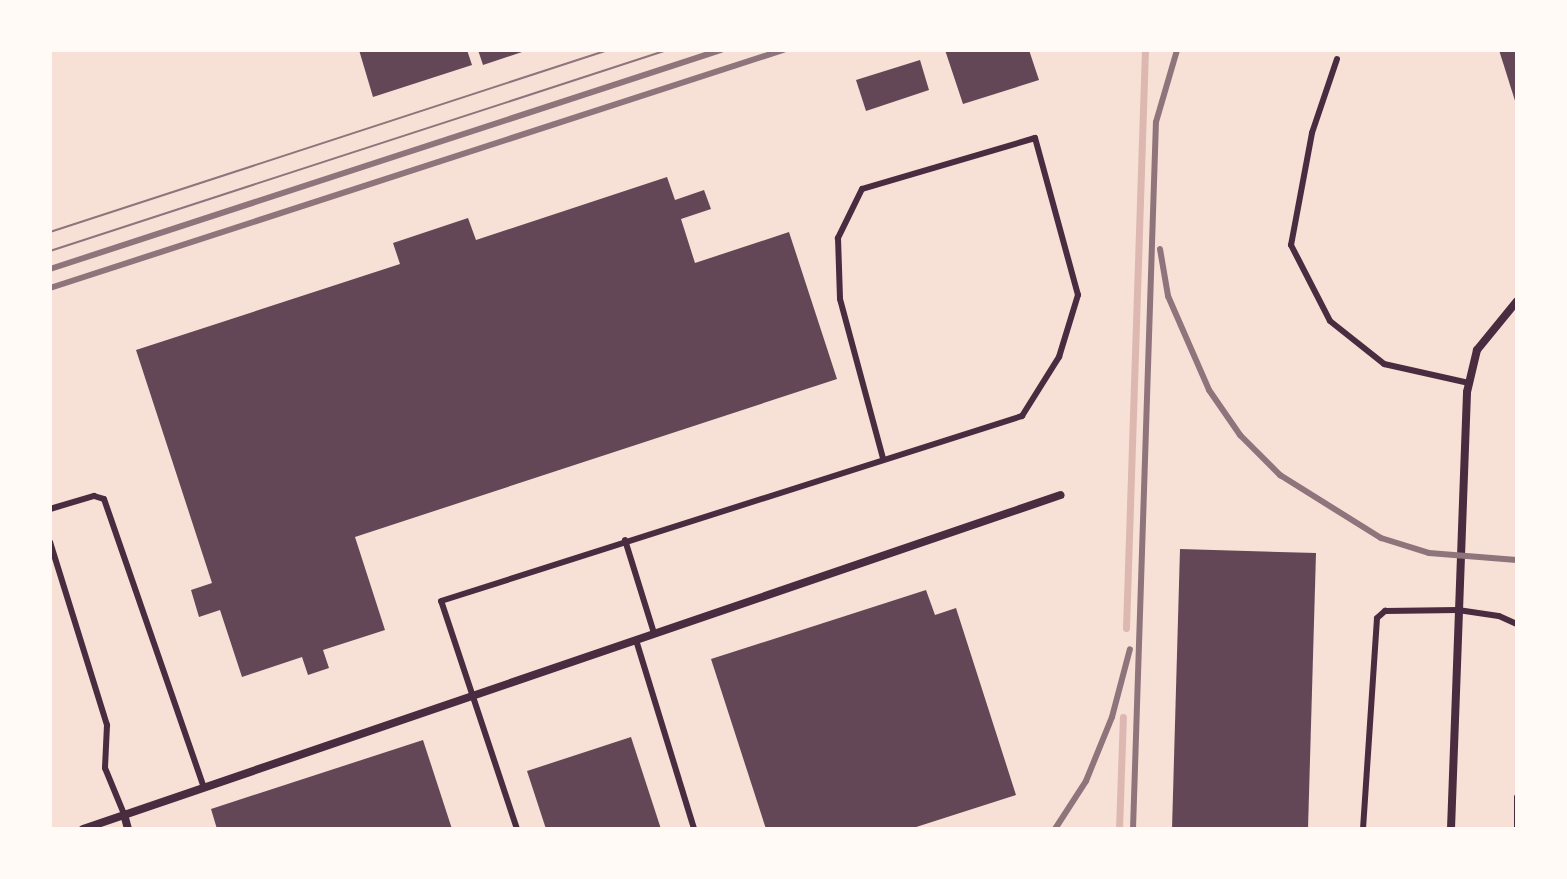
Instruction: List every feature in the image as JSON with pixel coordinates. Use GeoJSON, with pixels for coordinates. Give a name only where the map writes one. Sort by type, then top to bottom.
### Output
{"type":"FeatureCollection","features":[{"type":"Feature","properties":{"kind":"street"},"geometry":{"type":"LineString","coordinates":[[1451,829],[1469,383],[1477,350],[1517,301]]}},
{"type":"Feature","properties":{"kind":"street"},"geometry":{"type":"LineString","coordinates":[[83,829],[1061,495]]}},
{"type":"Feature","properties":{"kind":"street"},"geometry":{"type":"LineString","coordinates":[[124,814],[128,829]]}},
{"type":"Feature","properties":{"kind":"lane"},"geometry":{"type":"LineString","coordinates":[[1337,59],[1312,133],[1291,245],[1330,321],[1384,364],[1469,383]]}},
{"type":"Feature","properties":{"kind":"lane"},"geometry":{"type":"LineString","coordinates":[[517,829],[441,601],[1022,416],[1059,357],[1078,295],[1035,138],[862,189],[838,238],[840,299],[883,458]]}},
{"type":"Feature","properties":{"kind":"lane"},"geometry":{"type":"LineString","coordinates":[[50,509],[94,496],[104,499],[204,787]]}},
{"type":"Feature","properties":{"kind":"lane"},"geometry":{"type":"LineString","coordinates":[[625,540],[654,633]]}},
{"type":"Feature","properties":{"kind":"lane"},"geometry":{"type":"LineString","coordinates":[[50,542],[107,725],[105,768],[124,814]]}},
{"type":"Feature","properties":{"kind":"lane"},"geometry":{"type":"LineString","coordinates":[[1363,829],[1377,618],[1385,611],[1458,610],[1499,616],[1517,624]]}},
{"type":"Feature","properties":{"kind":"lane"},"geometry":{"type":"LineString","coordinates":[[636,640],[694,829]]}},
{"type":"Feature","properties":{"kind":"lane"},"geometry":{"type":"LineString","coordinates":[[1517,797],[1517,829]]}},
{"type":"Feature","properties":{"kind":"building"},"geometry":{"type":"Polygon","coordinates":[[[359,50],[467,50],[472,65],[373,97],[359,50]]]}},
{"type":"Feature","properties":{"kind":"building"},"geometry":{"type":"Polygon","coordinates":[[[478,50],[525,50],[525,51],[483,65],[478,50]]]}},
{"type":"Feature","properties":{"kind":"building"},"geometry":{"type":"Polygon","coordinates":[[[945,50],[1029,50],[1039,80],[963,104],[945,50]]]}},
{"type":"Feature","properties":{"kind":"building"},"geometry":{"type":"Polygon","coordinates":[[[1499,50],[1517,50],[1517,104],[1516,104],[1499,50]]]}},
{"type":"Feature","properties":{"kind":"building"},"geometry":{"type":"Polygon","coordinates":[[[920,60],[929,90],[866,111],[856,80],[920,60]]]}},
{"type":"Feature","properties":{"kind":"building"},"geometry":{"type":"Polygon","coordinates":[[[667,177],[675,200],[704,190],[711,209],[681,219],[695,263],[789,232],[837,379],[355,537],[385,630],[323,650],[329,668],[308,675],[302,657],[242,677],[220,610],[199,617],[191,590],[212,583],[136,350],[400,264],[393,243],[468,218],[476,240],[667,177]]]}},
{"type":"Feature","properties":{"kind":"building"},"geometry":{"type":"Polygon","coordinates":[[[1180,549],[1316,553],[1308,829],[1172,829],[1180,549]]]}},
{"type":"Feature","properties":{"kind":"building"},"geometry":{"type":"Polygon","coordinates":[[[926,590],[935,615],[956,608],[1016,795],[910,829],[766,829],[711,659],[926,590]]]}},
{"type":"Feature","properties":{"kind":"building"},"geometry":{"type":"Polygon","coordinates":[[[631,737],[661,829],[546,829],[527,771],[631,737]]]}},
{"type":"Feature","properties":{"kind":"building"},"geometry":{"type":"Polygon","coordinates":[[[423,740],[452,829],[217,829],[211,809],[423,740]]]}},
{"type":"Feature","properties":{"kind":"waterway"},"geometry":{"type":"LineString","coordinates":[[1126,628],[1145,50]]}},
{"type":"Feature","properties":{"kind":"waterway"},"geometry":{"type":"LineString","coordinates":[[1119,829],[1123,717]]}},
{"type":"Feature","properties":{"kind":"tram line"},"geometry":{"type":"LineString","coordinates":[[50,232],[608,50]]}},
{"type":"Feature","properties":{"kind":"tram line"},"geometry":{"type":"LineString","coordinates":[[50,251],[667,50]]}},
{"type":"Feature","properties":{"kind":"railway"},"geometry":{"type":"LineString","coordinates":[[50,269],[721,50]]}},
{"type":"Feature","properties":{"kind":"railway"},"geometry":{"type":"LineString","coordinates":[[50,288],[783,50]]}},
{"type":"Feature","properties":{"kind":"railway"},"geometry":{"type":"LineString","coordinates":[[1133,829],[1156,122],[1177,50]]}},
{"type":"Feature","properties":{"kind":"railway"},"geometry":{"type":"LineString","coordinates":[[1160,249],[1168,296],[1209,390],[1240,435],[1280,475],[1381,538],[1429,553],[1517,560]]}},
{"type":"Feature","properties":{"kind":"railway"},"geometry":{"type":"LineString","coordinates":[[1055,829],[1086,781],[1112,717],[1130,649]]}}]}
